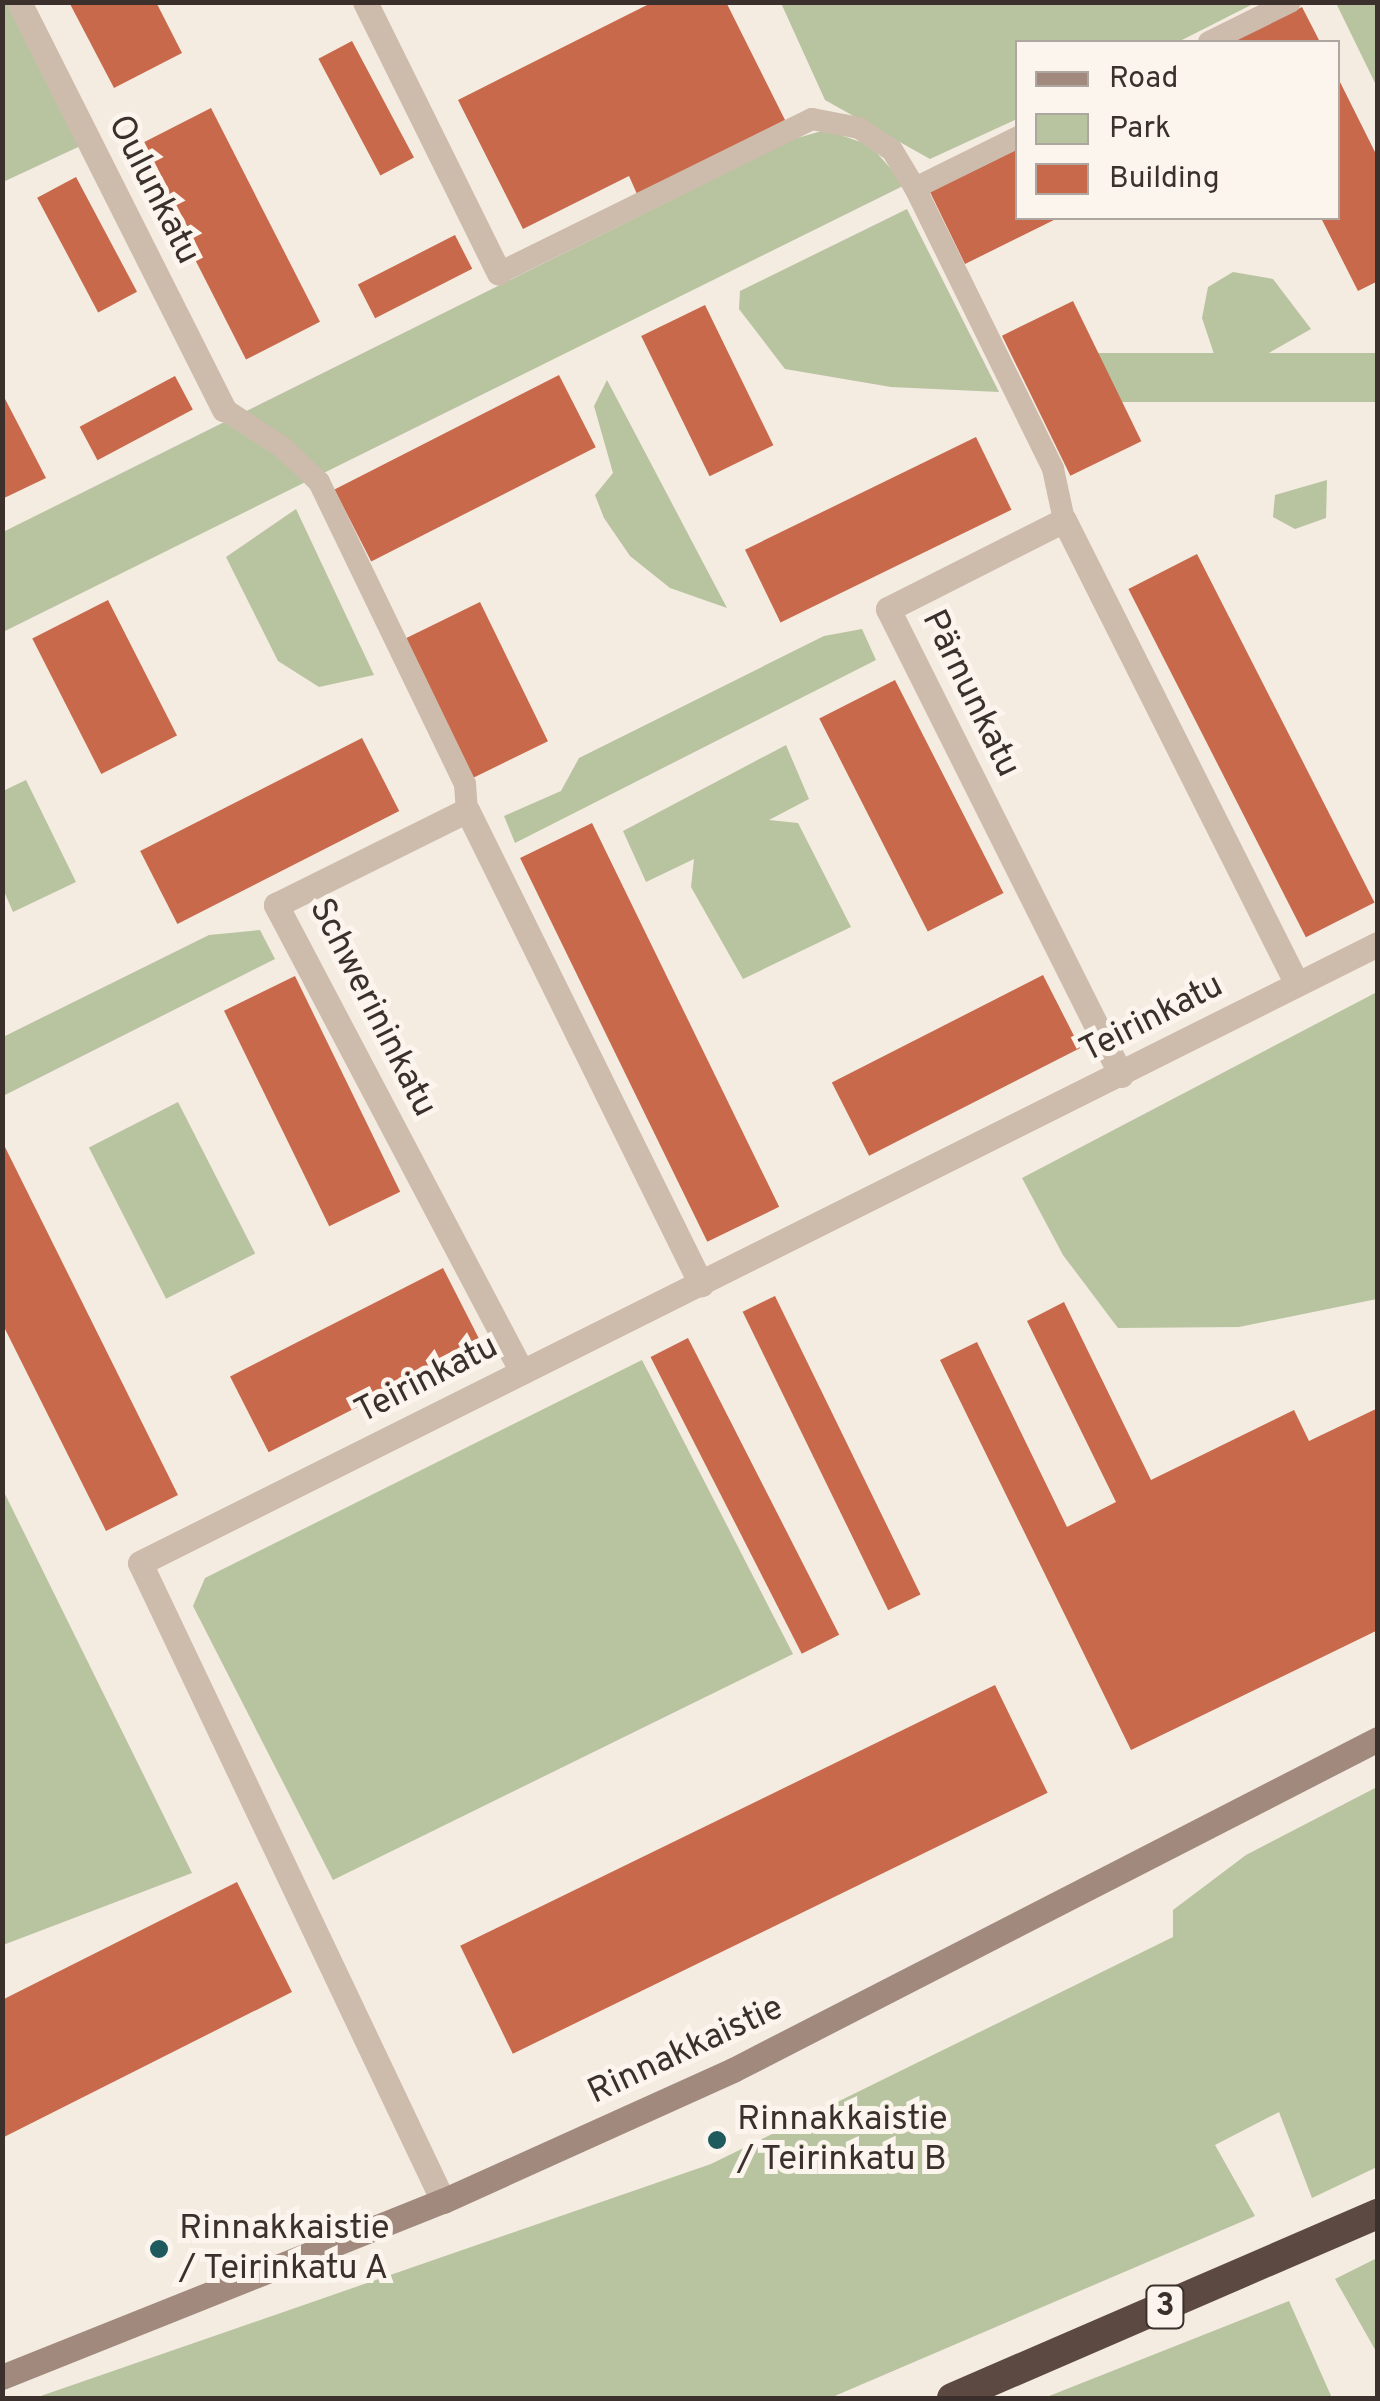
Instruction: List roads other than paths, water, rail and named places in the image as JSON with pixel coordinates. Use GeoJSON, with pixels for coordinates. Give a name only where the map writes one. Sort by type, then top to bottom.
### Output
{"type":"FeatureCollection","features":[{"type":"Feature","properties":{"kind":"highway","name":"3"},"geometry":{"type":"LineString","coordinates":[[952,2398],[1378,2214]]}},
{"type":"Feature","properties":{"kind":"street","name":"Oulunkatu"},"geometry":{"type":"LineString","coordinates":[[18,2],[224,409]]}},
{"type":"Feature","properties":{"kind":"street"},"geometry":{"type":"LineString","coordinates":[[365,2],[499,273]]}},
{"type":"Feature","properties":{"kind":"street"},"geometry":{"type":"LineString","coordinates":[[1064,520],[1297,984]]}},
{"type":"Feature","properties":{"kind":"street","name":"Pärnunkatu"},"geometry":{"type":"LineString","coordinates":[[1064,520],[888,609],[1120,1076]]}},
{"type":"Feature","properties":{"kind":"street"},"geometry":{"type":"LineString","coordinates":[[467,810],[701,1284]]}},
{"type":"Feature","properties":{"kind":"street","name":"Schwerininkatu"},"geometry":{"type":"LineString","coordinates":[[467,810],[276,905],[522,1372]]}},
{"type":"Feature","properties":{"kind":"street","name":"Teirinkatu"},"geometry":{"type":"LineString","coordinates":[[444,2201],[140,1563],[1378,944]]}},
{"type":"Feature","properties":{"kind":"street","name":"Rinnakkaistie"},"geometry":{"type":"LineString","coordinates":[[2,2377],[444,2201],[751,2061],[1378,1739]]}},
{"type":"Feature","properties":{"kind":"lane"},"geometry":{"type":"LineString","coordinates":[[1213,40],[1290,2]]}},
{"type":"Feature","properties":{"kind":"lane"},"geometry":{"type":"LineString","coordinates":[[499,273],[812,120],[859,128],[892,150],[914,188],[1054,469],[1064,520]]}},
{"type":"Feature","properties":{"kind":"lane"},"geometry":{"type":"LineString","coordinates":[[914,188],[1015,138]]}},
{"type":"Feature","properties":{"kind":"lane"},"geometry":{"type":"LineString","coordinates":[[224,409],[282,447],[319,482],[465,784],[467,810]]}},
{"type":"Feature","properties":{"kind":"place","name":"Rinnakkaistie / Teirinkatu B"},"geometry":{"type":"Point","coordinates":[717,2140]}},
{"type":"Feature","properties":{"kind":"place","name":"Rinnakkaistie / Teirinkatu A"},"geometry":{"type":"Point","coordinates":[159,2249]}}]}
